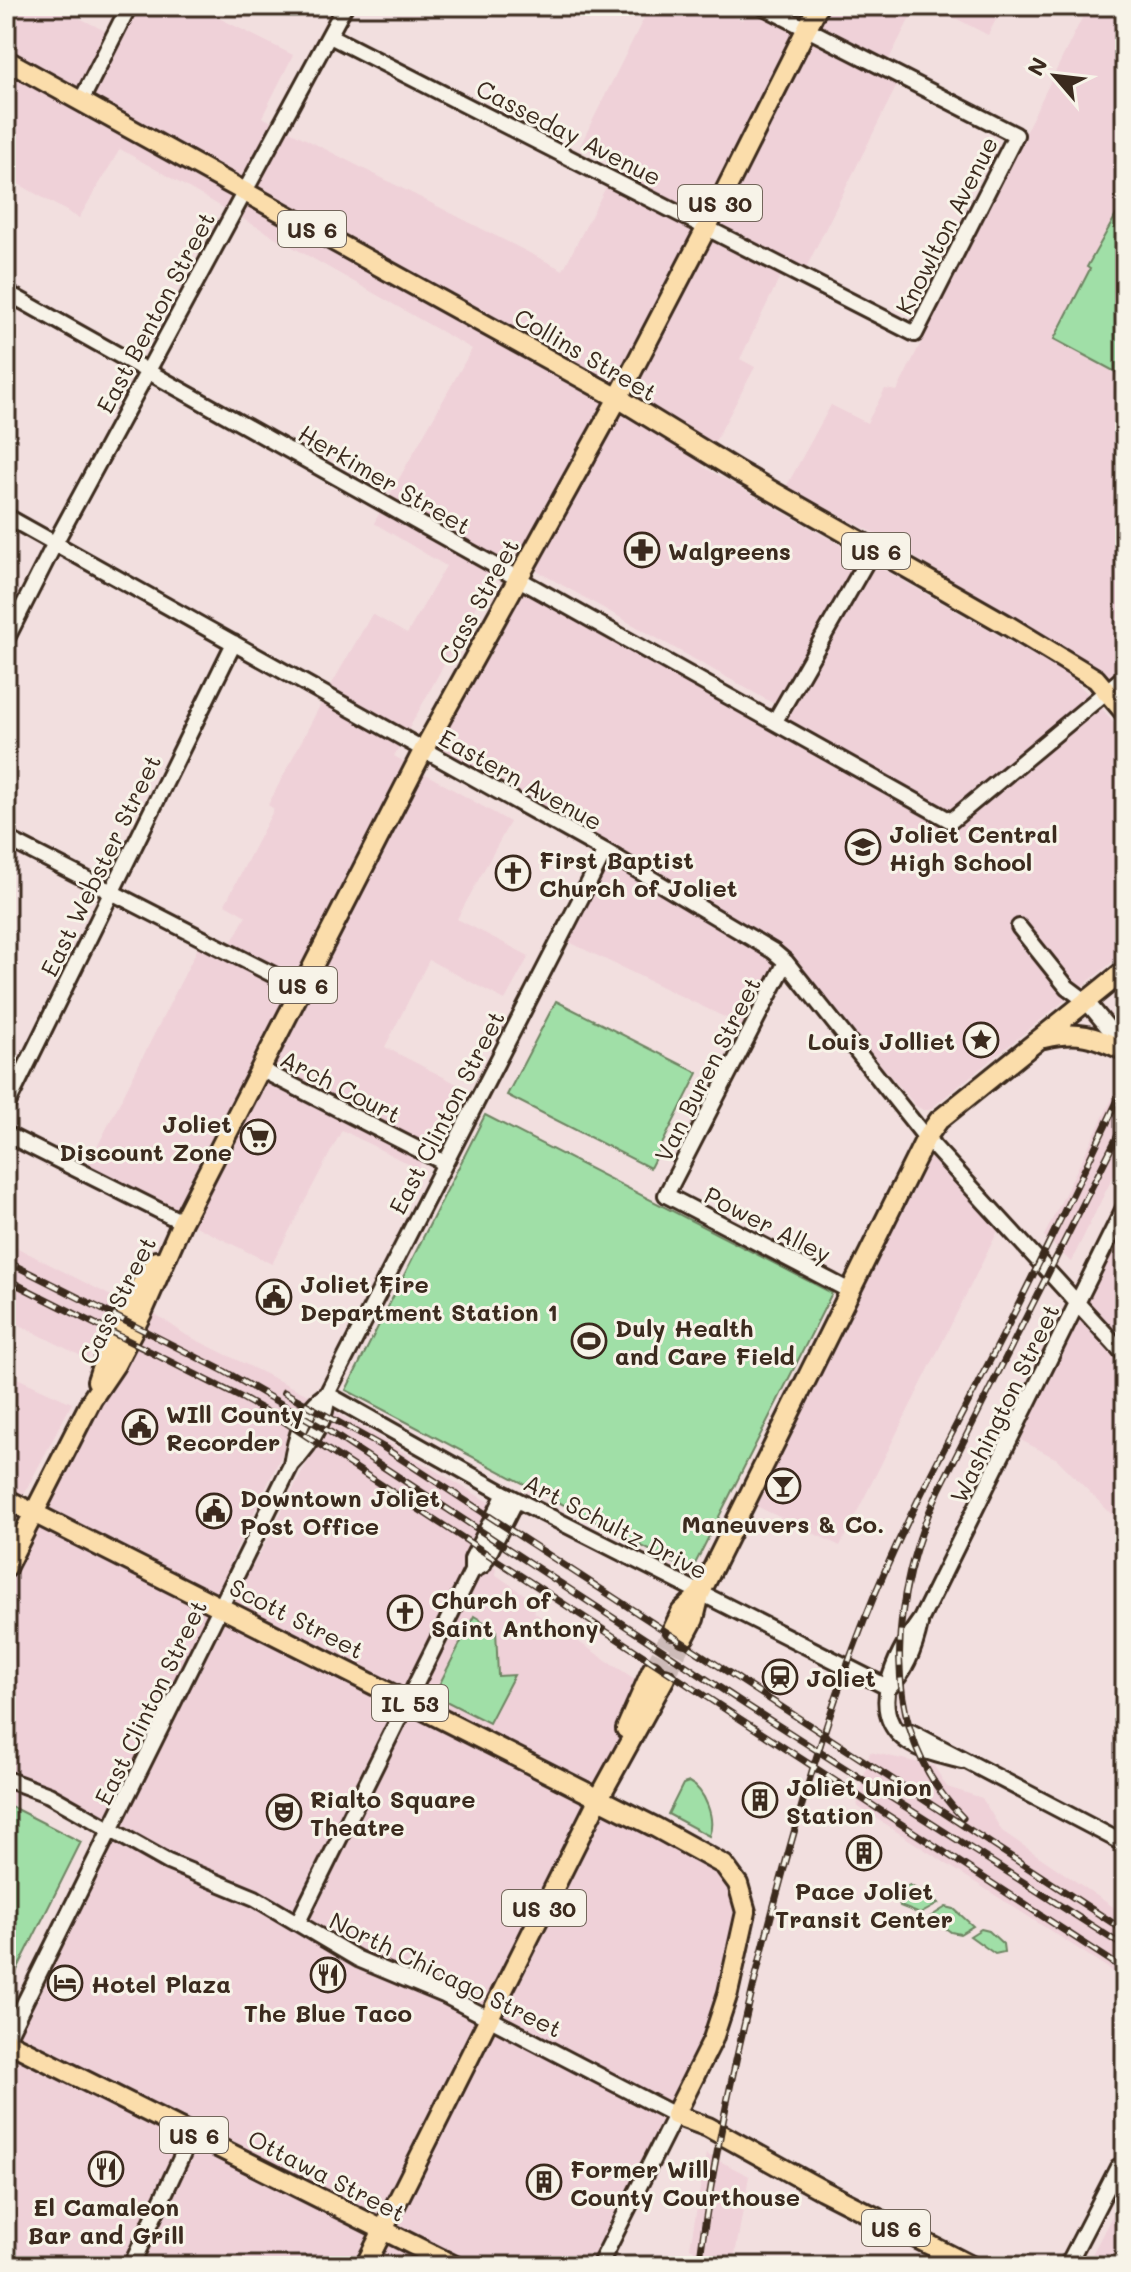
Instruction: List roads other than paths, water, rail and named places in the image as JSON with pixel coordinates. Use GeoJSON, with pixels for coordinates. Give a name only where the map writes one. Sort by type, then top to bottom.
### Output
{"type":"FeatureCollection","features":[{"type":"Feature","properties":{"kind":"main road","name":"Cass Street"},"geometry":{"type":"LineString","coordinates":[[6,1568],[92,1399],[115,1365],[143,1311],[182,1222],[424,749],[618,398],[818,6]]}},
{"type":"Feature","properties":{"kind":"main road","name":"Collins Street"},"geometry":{"type":"LineString","coordinates":[[6,60],[618,398],[739,472],[1083,669],[1125,713]]}},
{"type":"Feature","properties":{"kind":"main road"},"geometry":{"type":"LineString","coordinates":[[679,1632],[681,1612],[700,1594],[926,1138],[939,1120],[1125,970]]}},
{"type":"Feature","properties":{"kind":"main road"},"geometry":{"type":"LineString","coordinates":[[1041,1038],[1075,1033],[1125,1050]]}},
{"type":"Feature","properties":{"kind":"main road","name":"Scott Street"},"geometry":{"type":"LineString","coordinates":[[6,1499],[599,1798],[724,1865],[742,1892],[746,1912],[742,1935],[713,2039],[675,2115]]}},
{"type":"Feature","properties":{"kind":"main road"},"geometry":{"type":"LineString","coordinates":[[599,1798],[658,1674]]}},
{"type":"Feature","properties":{"kind":"main road","name":"US 30"},"geometry":{"type":"LineString","coordinates":[[365,2266],[599,1798]]}},
{"type":"Feature","properties":{"kind":"main road","name":"Ottawa Street"},"geometry":{"type":"LineString","coordinates":[[6,2040],[455,2266]]}},
{"type":"Feature","properties":{"kind":"main road","name":"US 6"},"geometry":{"type":"LineString","coordinates":[[675,2115],[701,2138],[756,2166],[822,2190],[971,2266]]}},
{"type":"Feature","properties":{"kind":"street"},"geometry":{"type":"LineString","coordinates":[[81,101],[129,6]]}},
{"type":"Feature","properties":{"kind":"street","name":"East Benton Street"},"geometry":{"type":"LineString","coordinates":[[6,640],[55,543],[345,6]]}},
{"type":"Feature","properties":{"kind":"street"},"geometry":{"type":"LineString","coordinates":[[762,6],[806,29]]}},
{"type":"Feature","properties":{"kind":"street","name":"Knowlton Avenue"},"geometry":{"type":"LineString","coordinates":[[806,29],[1016,135],[915,334]]}},
{"type":"Feature","properties":{"kind":"street","name":"Casseday Avenue"},"geometry":{"type":"LineString","coordinates":[[330,36],[915,334]]}},
{"type":"Feature","properties":{"kind":"street","name":"Herkimer Street"},"geometry":{"type":"LineString","coordinates":[[6,292],[951,821],[1107,691]]}},
{"type":"Feature","properties":{"kind":"street","name":"Eastern Avenue"},"geometry":{"type":"LineString","coordinates":[[6,516],[605,851],[773,951],[786,962],[926,1138],[1125,1355]]}},
{"type":"Feature","properties":{"kind":"street"},"geometry":{"type":"LineString","coordinates":[[775,721],[873,550]]}},
{"type":"Feature","properties":{"kind":"street","name":"East Webster Street"},"geometry":{"type":"LineString","coordinates":[[6,1107],[234,643]]}},
{"type":"Feature","properties":{"kind":"street"},"geometry":{"type":"LineString","coordinates":[[1107,691],[1125,676]]}},
{"type":"Feature","properties":{"kind":"street"},"geometry":{"type":"LineString","coordinates":[[6,838],[301,989]]}},
{"type":"Feature","properties":{"kind":"street","name":"East Clinton Street"},"geometry":{"type":"LineString","coordinates":[[6,2040],[291,1465],[294,1441],[314,1401],[327,1394],[605,851]]}},
{"type":"Feature","properties":{"kind":"street"},"geometry":{"type":"LineString","coordinates":[[1019,927],[1067,987],[1087,1002],[1125,1050]]}},
{"type":"Feature","properties":{"kind":"street","name":"Van Buren Street"},"geometry":{"type":"LineString","coordinates":[[666,1195],[786,962]]}},
{"type":"Feature","properties":{"kind":"street","name":"Arch Court"},"geometry":{"type":"LineString","coordinates":[[260,1069],[445,1163]]}},
{"type":"Feature","properties":{"kind":"street"},"geometry":{"type":"LineString","coordinates":[[6,1134],[182,1222]]}},
{"type":"Feature","properties":{"kind":"street","name":"Power Alley"},"geometry":{"type":"LineString","coordinates":[[666,1195],[850,1291]]}},
{"type":"Feature","properties":{"kind":"street","name":"Washington Street"},"geometry":{"type":"LineString","coordinates":[[889,1688],[901,1677],[921,1619],[1125,1206]]}},
{"type":"Feature","properties":{"kind":"street","name":"Art Schultz Drive"},"geometry":{"type":"LineString","coordinates":[[327,1394],[511,1497],[889,1688]]}},
{"type":"Feature","properties":{"kind":"street"},"geometry":{"type":"LineString","coordinates":[[298,1922],[472,1571],[483,1565],[511,1497]]}},
{"type":"Feature","properties":{"kind":"street"},"geometry":{"type":"LineString","coordinates":[[889,1688],[889,1721],[906,1741],[929,1753],[962,1761],[1125,1844]]}},
{"type":"Feature","properties":{"kind":"street","name":"North Chicago Street"},"geometry":{"type":"LineString","coordinates":[[6,1779],[49,1795],[112,1828],[143,1850],[255,1898],[358,1959],[418,1983],[675,2115]]}},
{"type":"Feature","properties":{"kind":"street"},"geometry":{"type":"LineString","coordinates":[[599,2266],[675,2115]]}},
{"type":"Feature","properties":{"kind":"street"},"geometry":{"type":"LineString","coordinates":[[131,2266],[192,2134]]}},
{"type":"Feature","properties":{"kind":"street"},"geometry":{"type":"LineString","coordinates":[[1067,2266],[1121,2169]]}},
{"type":"Feature","properties":{"kind":"tunnel"},"geometry":{"type":"LineString","coordinates":[[652,1670],[673,1629]]}},
{"type":"Feature","properties":{"kind":"tunnel"},"geometry":{"type":"LineString","coordinates":[[665,1678],[685,1636]]}},
{"type":"Feature","properties":{"kind":"railway"},"geometry":{"type":"LineString","coordinates":[[699,2266],[720,2137],[758,1966],[801,1809],[850,1658],[878,1586],[910,1517],[1030,1282],[1125,1085]]}},
{"type":"Feature","properties":{"kind":"railway"},"geometry":{"type":"LineString","coordinates":[[963,1818],[935,1783],[915,1744],[904,1703],[900,1660],[902,1616],[910,1572],[922,1530],[939,1490],[1125,1121]]}},
{"type":"Feature","properties":{"kind":"railway"},"geometry":{"type":"LineString","coordinates":[[6,1261],[224,1371],[330,1432],[746,1705],[1125,1947]]}},
{"type":"Feature","properties":{"kind":"railway"},"geometry":{"type":"LineString","coordinates":[[6,1279],[285,1422],[1125,1970]]}},
{"type":"Feature","properties":{"kind":"railway"},"geometry":{"type":"LineString","coordinates":[[284,1392],[383,1447],[1125,1931]]}},
{"type":"Feature","properties":{"kind":"place","name":"Walgreens"},"geometry":{"type":"Point","coordinates":[642,550]}},
{"type":"Feature","properties":{"kind":"place","name":"Joliet Central High School"},"geometry":{"type":"Point","coordinates":[863,847]}},
{"type":"Feature","properties":{"kind":"place","name":"First Baptist Church of Joliet"},"geometry":{"type":"Point","coordinates":[513,873]}},
{"type":"Feature","properties":{"kind":"place","name":"Louis Jolliet"},"geometry":{"type":"Point","coordinates":[981,1040]}},
{"type":"Feature","properties":{"kind":"place","name":"Joliet Discount Zone"},"geometry":{"type":"Point","coordinates":[258,1137]}},
{"type":"Feature","properties":{"kind":"place","name":"Joliet Fire Department Station 1"},"geometry":{"type":"Point","coordinates":[274,1297]}},
{"type":"Feature","properties":{"kind":"place","name":"Duly Health and Care Field"},"geometry":{"type":"Point","coordinates":[589,1341]}},
{"type":"Feature","properties":{"kind":"place","name":"WIll County Recorder"},"geometry":{"type":"Point","coordinates":[140,1427]}},
{"type":"Feature","properties":{"kind":"place","name":"Maneuvers & Co."},"geometry":{"type":"Point","coordinates":[783,1486]}},
{"type":"Feature","properties":{"kind":"place","name":"Downtown Joliet Post Office"},"geometry":{"type":"Point","coordinates":[214,1511]}},
{"type":"Feature","properties":{"kind":"place","name":"Church of Saint Anthony"},"geometry":{"type":"Point","coordinates":[405,1613]}},
{"type":"Feature","properties":{"kind":"place","name":"Joliet"},"geometry":{"type":"Point","coordinates":[780,1677]}},
{"type":"Feature","properties":{"kind":"place","name":"Joliet Union Station"},"geometry":{"type":"Point","coordinates":[760,1800]}},
{"type":"Feature","properties":{"kind":"place","name":"Rialto Square Theatre"},"geometry":{"type":"Point","coordinates":[284,1812]}},
{"type":"Feature","properties":{"kind":"place","name":"Pace Joliet Transit Center"},"geometry":{"type":"Point","coordinates":[864,1853]}},
{"type":"Feature","properties":{"kind":"place","name":"The Blue Taco"},"geometry":{"type":"Point","coordinates":[328,1975]}},
{"type":"Feature","properties":{"kind":"place","name":"Hotel Plaza"},"geometry":{"type":"Point","coordinates":[65,1983]}},
{"type":"Feature","properties":{"kind":"place","name":"El Camaleon Bar and Grill"},"geometry":{"type":"Point","coordinates":[106,2169]}},
{"type":"Feature","properties":{"kind":"place","name":"Former Will County Courthouse"},"geometry":{"type":"Point","coordinates":[544,2182]}}]}
